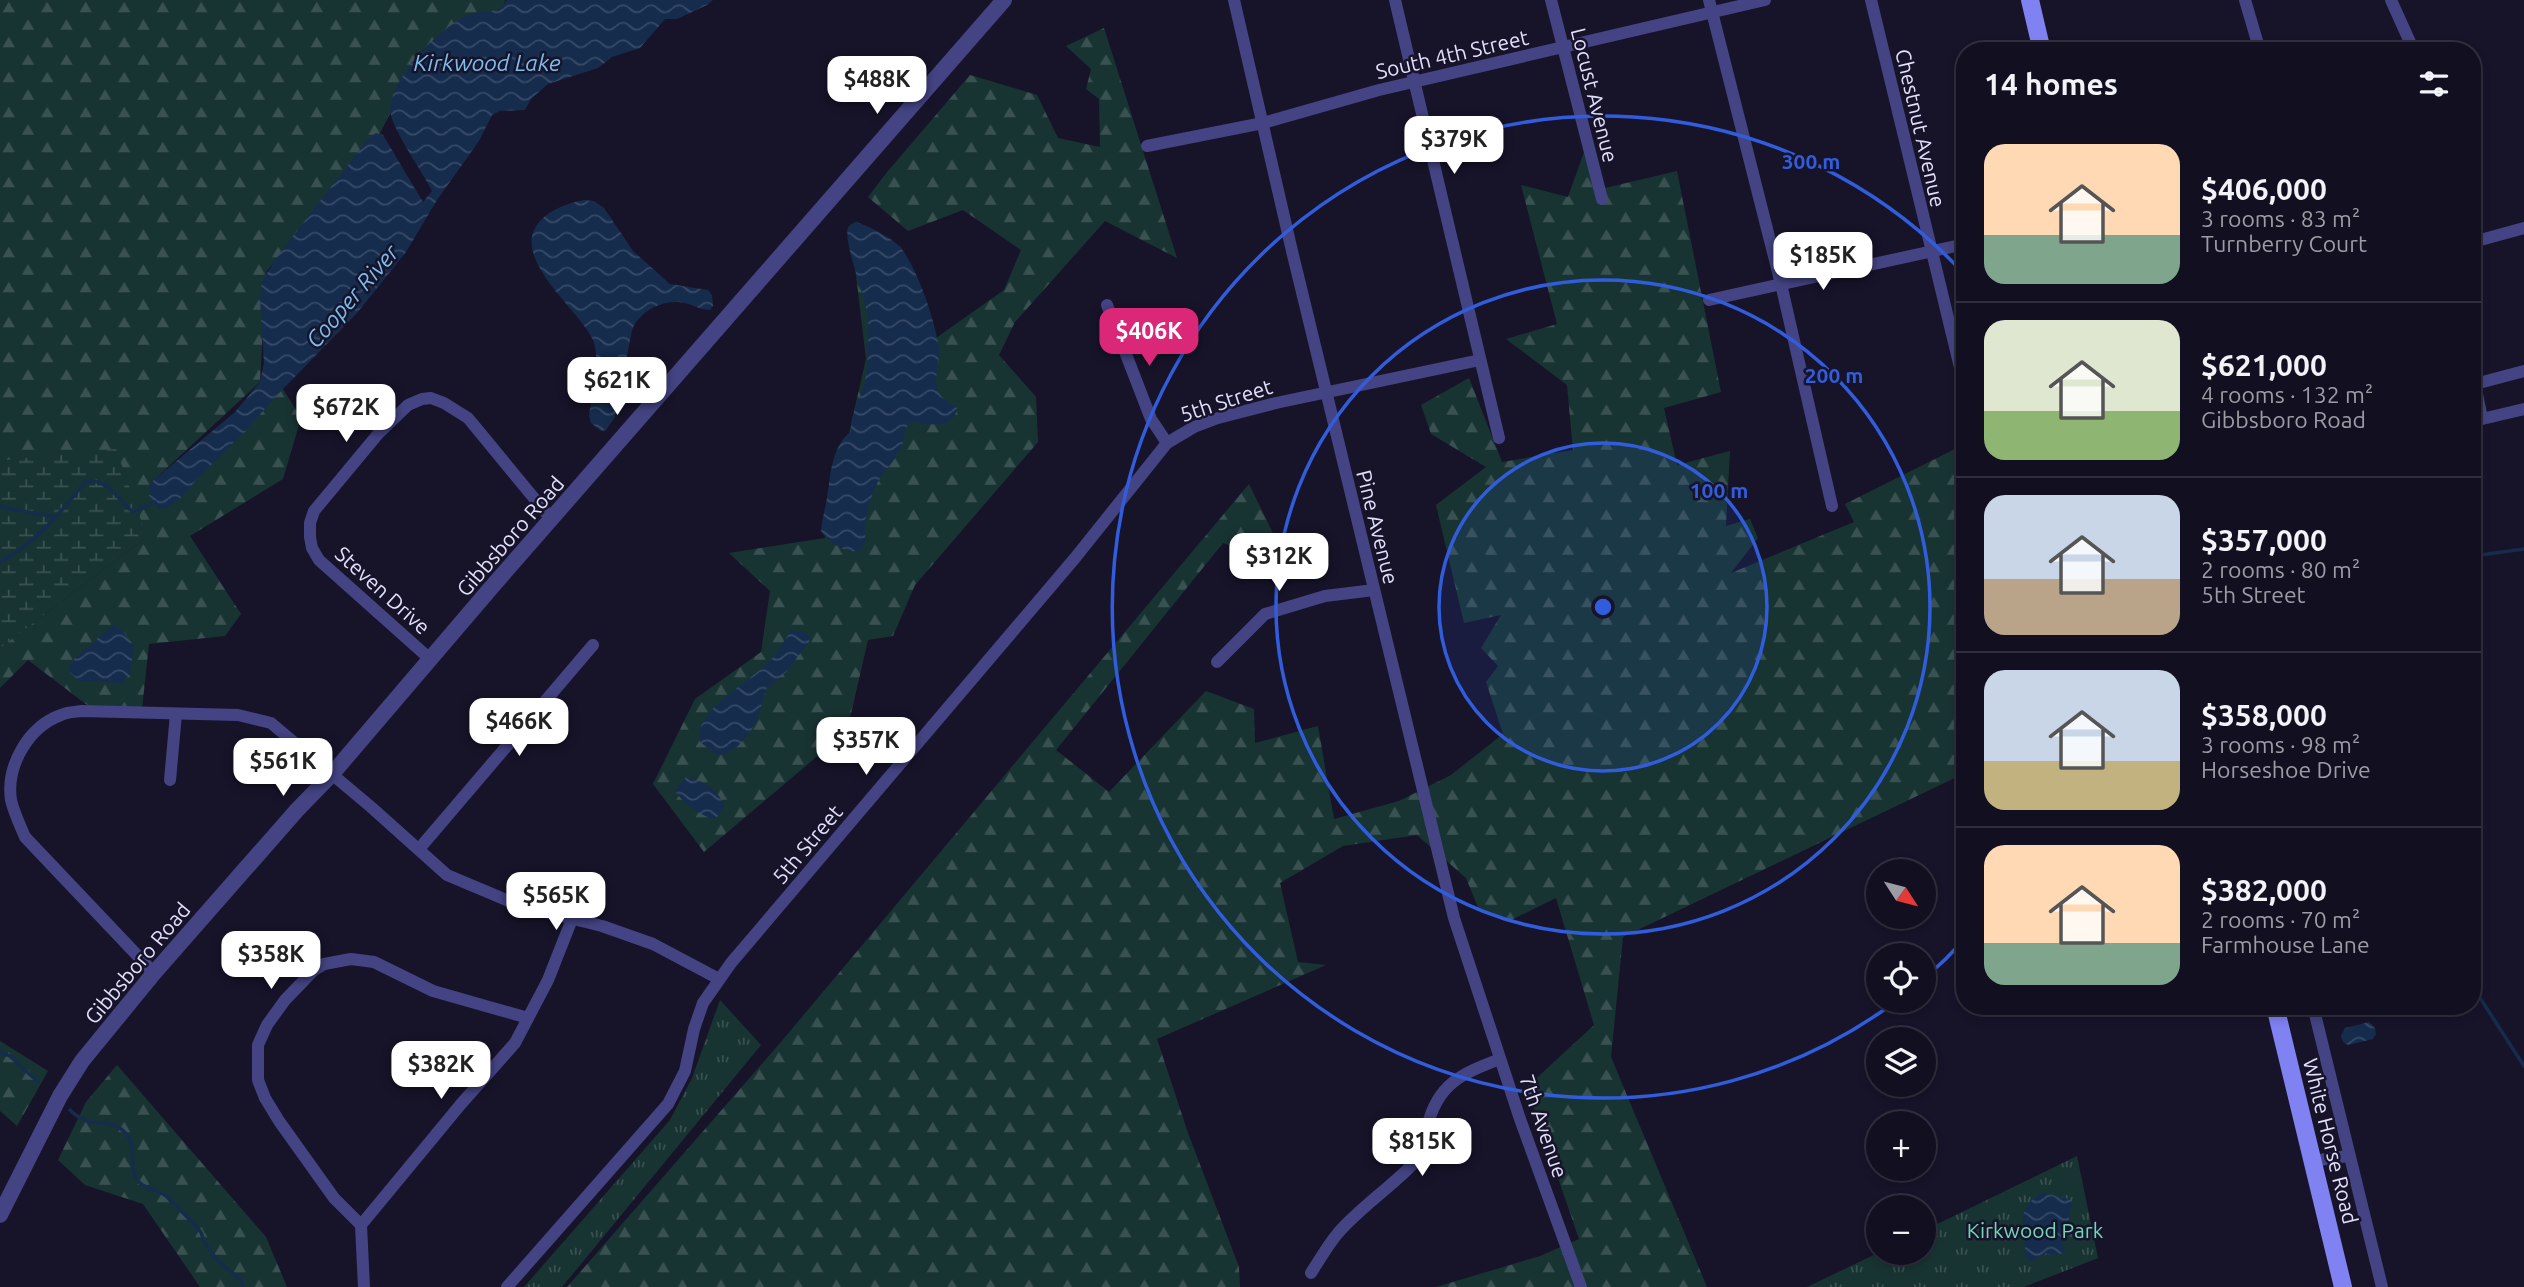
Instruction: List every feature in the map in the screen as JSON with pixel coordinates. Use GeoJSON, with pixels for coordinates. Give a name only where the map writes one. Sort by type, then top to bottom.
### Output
{"type":"FeatureCollection","features":[{"type":"Feature","properties":{"kind":"main road"},"geometry":{"type":"LineString","coordinates":[[2029,0],[2040,42]]}},
{"type":"Feature","properties":{"kind":"main road","name":"White Horse Road"},"geometry":{"type":"LineString","coordinates":[[2277,1015],[2343,1287]]}},
{"type":"Feature","properties":{"kind":"street","name":"Gibbsboro Road"},"geometry":{"type":"LineString","coordinates":[[0,1214],[55,1106],[82,1061],[154,973],[332,774],[1004,0]]}},
{"type":"Feature","properties":{"kind":"street","name":"Pine Avenue"},"geometry":{"type":"LineString","coordinates":[[1234,0],[1326,394],[1454,918],[1500,1059]]}},
{"type":"Feature","properties":{"kind":"street"},"geometry":{"type":"LineString","coordinates":[[1395,0],[1499,439]]}},
{"type":"Feature","properties":{"kind":"street","name":"Locust Avenue"},"geometry":{"type":"LineString","coordinates":[[1551,0],[1602,199]]}},
{"type":"Feature","properties":{"kind":"street","name":"South 4th Street"},"geometry":{"type":"LineString","coordinates":[[1147,146],[1263,123],[1414,82],[1562,47],[1710,6],[1765,0]]}},
{"type":"Feature","properties":{"kind":"street","name":"Chestnut Avenue"},"geometry":{"type":"LineString","coordinates":[[1871,0],[1956,351]]}},
{"type":"Feature","properties":{"kind":"street"},"geometry":{"type":"LineString","coordinates":[[2245,0],[2257,42]]}},
{"type":"Feature","properties":{"kind":"street"},"geometry":{"type":"LineString","coordinates":[[2391,0],[2410,42]]}},
{"type":"Feature","properties":{"kind":"street"},"geometry":{"type":"LineString","coordinates":[[1710,6],[1781,284],[1832,506]]}},
{"type":"Feature","properties":{"kind":"street"},"geometry":{"type":"LineString","coordinates":[[2481,240],[2524,228]]}},
{"type":"Feature","properties":{"kind":"street"},"geometry":{"type":"LineString","coordinates":[[1709,300],[1956,246]]}},
{"type":"Feature","properties":{"kind":"street"},"geometry":{"type":"LineString","coordinates":[[1107,305],[1151,419],[1167,443]]}},
{"type":"Feature","properties":{"kind":"street","name":"5th Street"},"geometry":{"type":"LineString","coordinates":[[507,1287],[668,1104],[685,1071],[703,1003],[719,979],[1075,558],[1167,443],[1180,433],[1218,418],[1276,403],[1480,360]]}},
{"type":"Feature","properties":{"kind":"street"},"geometry":{"type":"LineString","coordinates":[[2481,382],[2524,371]]}},
{"type":"Feature","properties":{"kind":"street","name":"Steven Drive"},"geometry":{"type":"LineString","coordinates":[[430,659],[330,571],[312,548],[310,523],[314,511],[378,434],[408,405],[431,398],[444,403],[468,418],[552,520]]}},
{"type":"Feature","properties":{"kind":"street"},"geometry":{"type":"LineString","coordinates":[[2481,414],[2482,419],[2524,409]]}},
{"type":"Feature","properties":{"kind":"street"},"geometry":{"type":"LineString","coordinates":[[1217,662],[1265,614],[1325,596],[1374,590]]}},
{"type":"Feature","properties":{"kind":"street"},"geometry":{"type":"LineString","coordinates":[[419,849],[593,646]]}},
{"type":"Feature","properties":{"kind":"street"},"geometry":{"type":"LineString","coordinates":[[154,973],[25,836],[15,814],[11,797],[12,775],[20,752],[31,736],[61,715],[82,711],[239,715],[271,723],[447,875],[474,889],[521,906],[653,944],[681,956],[719,979]]}},
{"type":"Feature","properties":{"kind":"street"},"geometry":{"type":"LineString","coordinates":[[170,780],[176,714]]}},
{"type":"Feature","properties":{"kind":"street"},"geometry":{"type":"LineString","coordinates":[[361,1225],[515,1042],[553,970],[572,919]]}},
{"type":"Feature","properties":{"kind":"street"},"geometry":{"type":"LineString","coordinates":[[364,1287],[361,1225],[334,1198],[279,1121],[258,1080],[258,1045],[267,1026],[285,1000],[314,970],[324,964],[351,959],[374,962],[433,991],[528,1018]]}},
{"type":"Feature","properties":{"kind":"street"},"geometry":{"type":"LineString","coordinates":[[2315,1015],[2382,1287]]}},
{"type":"Feature","properties":{"kind":"street","name":"7th Avenue"},"geometry":{"type":"LineString","coordinates":[[1311,1273],[1338,1233],[1411,1167],[1421,1154],[1430,1113],[1439,1096],[1453,1080],[1464,1072],[1500,1059],[1581,1287]]}},
{"type":"Feature","properties":{"kind":"street"},"geometry":{"type":"LineString","coordinates":[[2312,1161],[2348,1156]]}},
{"type":"Feature","properties":{"kind":"green space"},"geometry":{"type":"Polygon","coordinates":[[[0,0],[505,0],[503,7],[423,50],[380,133],[266,272],[260,382],[155,479],[283,389],[301,418],[283,479],[190,536],[241,614],[225,636],[149,644],[142,709],[91,708],[28,660],[0,688],[0,648],[147,537],[6,460],[0,468],[0,0]]]}},
{"type":"Feature","properties":{"kind":"green space"},"geometry":{"type":"Polygon","coordinates":[[[1104,28],[1177,258],[1105,221],[1015,322],[999,355],[1036,397],[1038,442],[915,585],[893,636],[868,640],[847,731],[704,852],[653,784],[695,699],[761,652],[770,591],[729,553],[825,538],[866,359],[850,224],[901,247],[936,338],[1004,290],[1021,250],[963,210],[908,231],[868,197],[970,75],[1037,95],[1058,138],[1100,147],[1099,99],[1086,89],[1091,69],[1066,46],[1104,28]]]}},
{"type":"Feature","properties":{"kind":"green space"},"geometry":{"type":"Polygon","coordinates":[[[1584,152],[1601,189],[1677,171],[1721,392],[1664,408],[1677,465],[1730,451],[1726,526],[1750,519],[1758,538],[1731,573],[1854,522],[1845,504],[1956,448],[1956,777],[1623,937],[1611,1057],[1707,1287],[1436,1287],[1540,1256],[1579,1239],[1527,1087],[1594,1025],[1556,898],[1509,921],[1479,910],[1466,878],[1417,835],[1343,846],[1280,883],[1298,962],[1326,965],[1157,1039],[1188,1133],[1239,1267],[1240,1287],[567,1287],[781,1042],[1249,484],[1290,568],[1223,543],[1056,750],[1109,792],[1206,691],[1254,709],[1255,743],[1318,726],[1334,819],[1399,801],[1451,775],[1503,734],[1486,682],[1498,666],[1481,648],[1501,615],[1464,623],[1436,505],[1486,467],[1431,434],[1421,405],[1469,378],[1502,462],[1573,450],[1567,385],[1506,339],[1557,324],[1521,185],[1568,197],[1584,152]]]}},
{"type":"Feature","properties":{"kind":"green space"},"geometry":{"type":"Polygon","coordinates":[[[116,449],[147,537],[0,648],[0,468],[6,460],[116,449]]]}},
{"type":"Feature","properties":{"kind":"green space"},"geometry":{"type":"Polygon","coordinates":[[[720,1000],[761,1045],[562,1287],[524,1287],[670,1120],[692,1078],[720,1000]]]}},
{"type":"Feature","properties":{"kind":"green space"},"geometry":{"type":"Polygon","coordinates":[[[0,1041],[48,1071],[17,1126],[0,1111],[0,1041]]]}},
{"type":"Feature","properties":{"kind":"green space"},"geometry":{"type":"Polygon","coordinates":[[[117,1065],[266,1237],[287,1287],[200,1287],[143,1204],[85,1185],[58,1160],[86,1102],[117,1065]]]}},
{"type":"Feature","properties":{"kind":"green space","name":"Kirkwood Park"},"geometry":{"type":"Polygon","coordinates":[[[2077,1156],[2098,1258],[2024,1287],[1807,1287],[1866,1259],[1866,1265],[1936,1265],[1936,1225],[2077,1156]]]}},
{"type":"Feature","properties":{"kind":"water","name":"Kirkwood Lake"},"geometry":{"type":"Polygon","coordinates":[[[507,0],[713,0],[677,19],[665,19],[640,48],[612,57],[598,68],[548,84],[531,99],[525,110],[500,111],[492,115],[479,141],[437,200],[406,252],[357,313],[183,496],[167,508],[159,509],[149,496],[150,485],[235,412],[260,382],[264,363],[260,299],[262,281],[279,254],[368,139],[376,133],[383,135],[423,202],[432,191],[394,123],[391,102],[406,71],[432,41],[459,20],[477,12],[498,10],[507,0]]]}},
{"type":"Feature","properties":{"kind":"water"},"geometry":{"type":"Polygon","coordinates":[[[584,200],[594,201],[604,208],[633,251],[670,284],[708,290],[712,295],[713,306],[707,310],[671,302],[647,311],[641,317],[632,330],[615,417],[606,430],[601,431],[591,423],[589,415],[596,366],[593,340],[538,266],[532,250],[533,234],[541,220],[561,207],[584,200]]]}},
{"type":"Feature","properties":{"kind":"water"},"geometry":{"type":"Polygon","coordinates":[[[855,222],[893,241],[901,248],[914,269],[937,337],[938,391],[957,408],[951,420],[945,423],[932,425],[911,422],[908,425],[900,451],[871,497],[867,511],[865,542],[857,551],[850,551],[830,541],[821,531],[833,462],[839,445],[851,431],[853,414],[866,375],[868,318],[847,235],[848,227],[855,222]]]}},
{"type":"Feature","properties":{"kind":"water"},"geometry":{"type":"Polygon","coordinates":[[[113,625],[122,630],[134,646],[130,674],[122,683],[80,681],[70,673],[69,668],[75,658],[113,625]]]}},
{"type":"Feature","properties":{"kind":"water"},"geometry":{"type":"Polygon","coordinates":[[[791,630],[804,632],[809,636],[809,642],[786,672],[766,689],[757,721],[748,735],[726,754],[717,755],[700,742],[700,731],[705,719],[713,708],[769,662],[791,630]]]}},
{"type":"Feature","properties":{"kind":"water"},"geometry":{"type":"Polygon","coordinates":[[[686,777],[704,783],[719,796],[724,807],[717,817],[712,819],[702,814],[678,795],[675,791],[686,777]]]}},
{"type":"Feature","properties":{"kind":"water"},"geometry":{"type":"Polygon","coordinates":[[[2369,1022],[2375,1028],[2373,1039],[2348,1045],[2343,1042],[2341,1036],[2345,1028],[2369,1022]]]}},
{"type":"Feature","properties":{"kind":"water"},"geometry":{"type":"Polygon","coordinates":[[[2043,1193],[2069,1199],[2072,1204],[2062,1241],[2065,1253],[2046,1253],[2030,1262],[2026,1257],[2024,1212],[2034,1198],[2043,1193]]]}},
{"type":"Feature","properties":{"kind":"waterway","name":"Cooper River"},"geometry":{"type":"LineString","coordinates":[[0,562],[36,537],[85,482],[93,481],[106,486],[133,512],[155,502]]}},
{"type":"Feature","properties":{"kind":"waterway","name":"Cooper River"},"geometry":{"type":"LineString","coordinates":[[0,507],[56,517]]}},
{"type":"Feature","properties":{"kind":"waterway"},"geometry":{"type":"LineString","coordinates":[[2481,555],[2524,549]]}},
{"type":"Feature","properties":{"kind":"waterway"},"geometry":{"type":"LineString","coordinates":[[2481,999],[2524,1066]]}},
{"type":"Feature","properties":{"kind":"waterway"},"geometry":{"type":"LineString","coordinates":[[0,1052],[10,1056],[38,1082]]}},
{"type":"Feature","properties":{"kind":"waterway"},"geometry":{"type":"LineString","coordinates":[[70,1110],[86,1121],[114,1125],[127,1135],[132,1146],[133,1169],[138,1181],[166,1196],[178,1208],[200,1231],[216,1258],[241,1280],[243,1287]]}}]}
